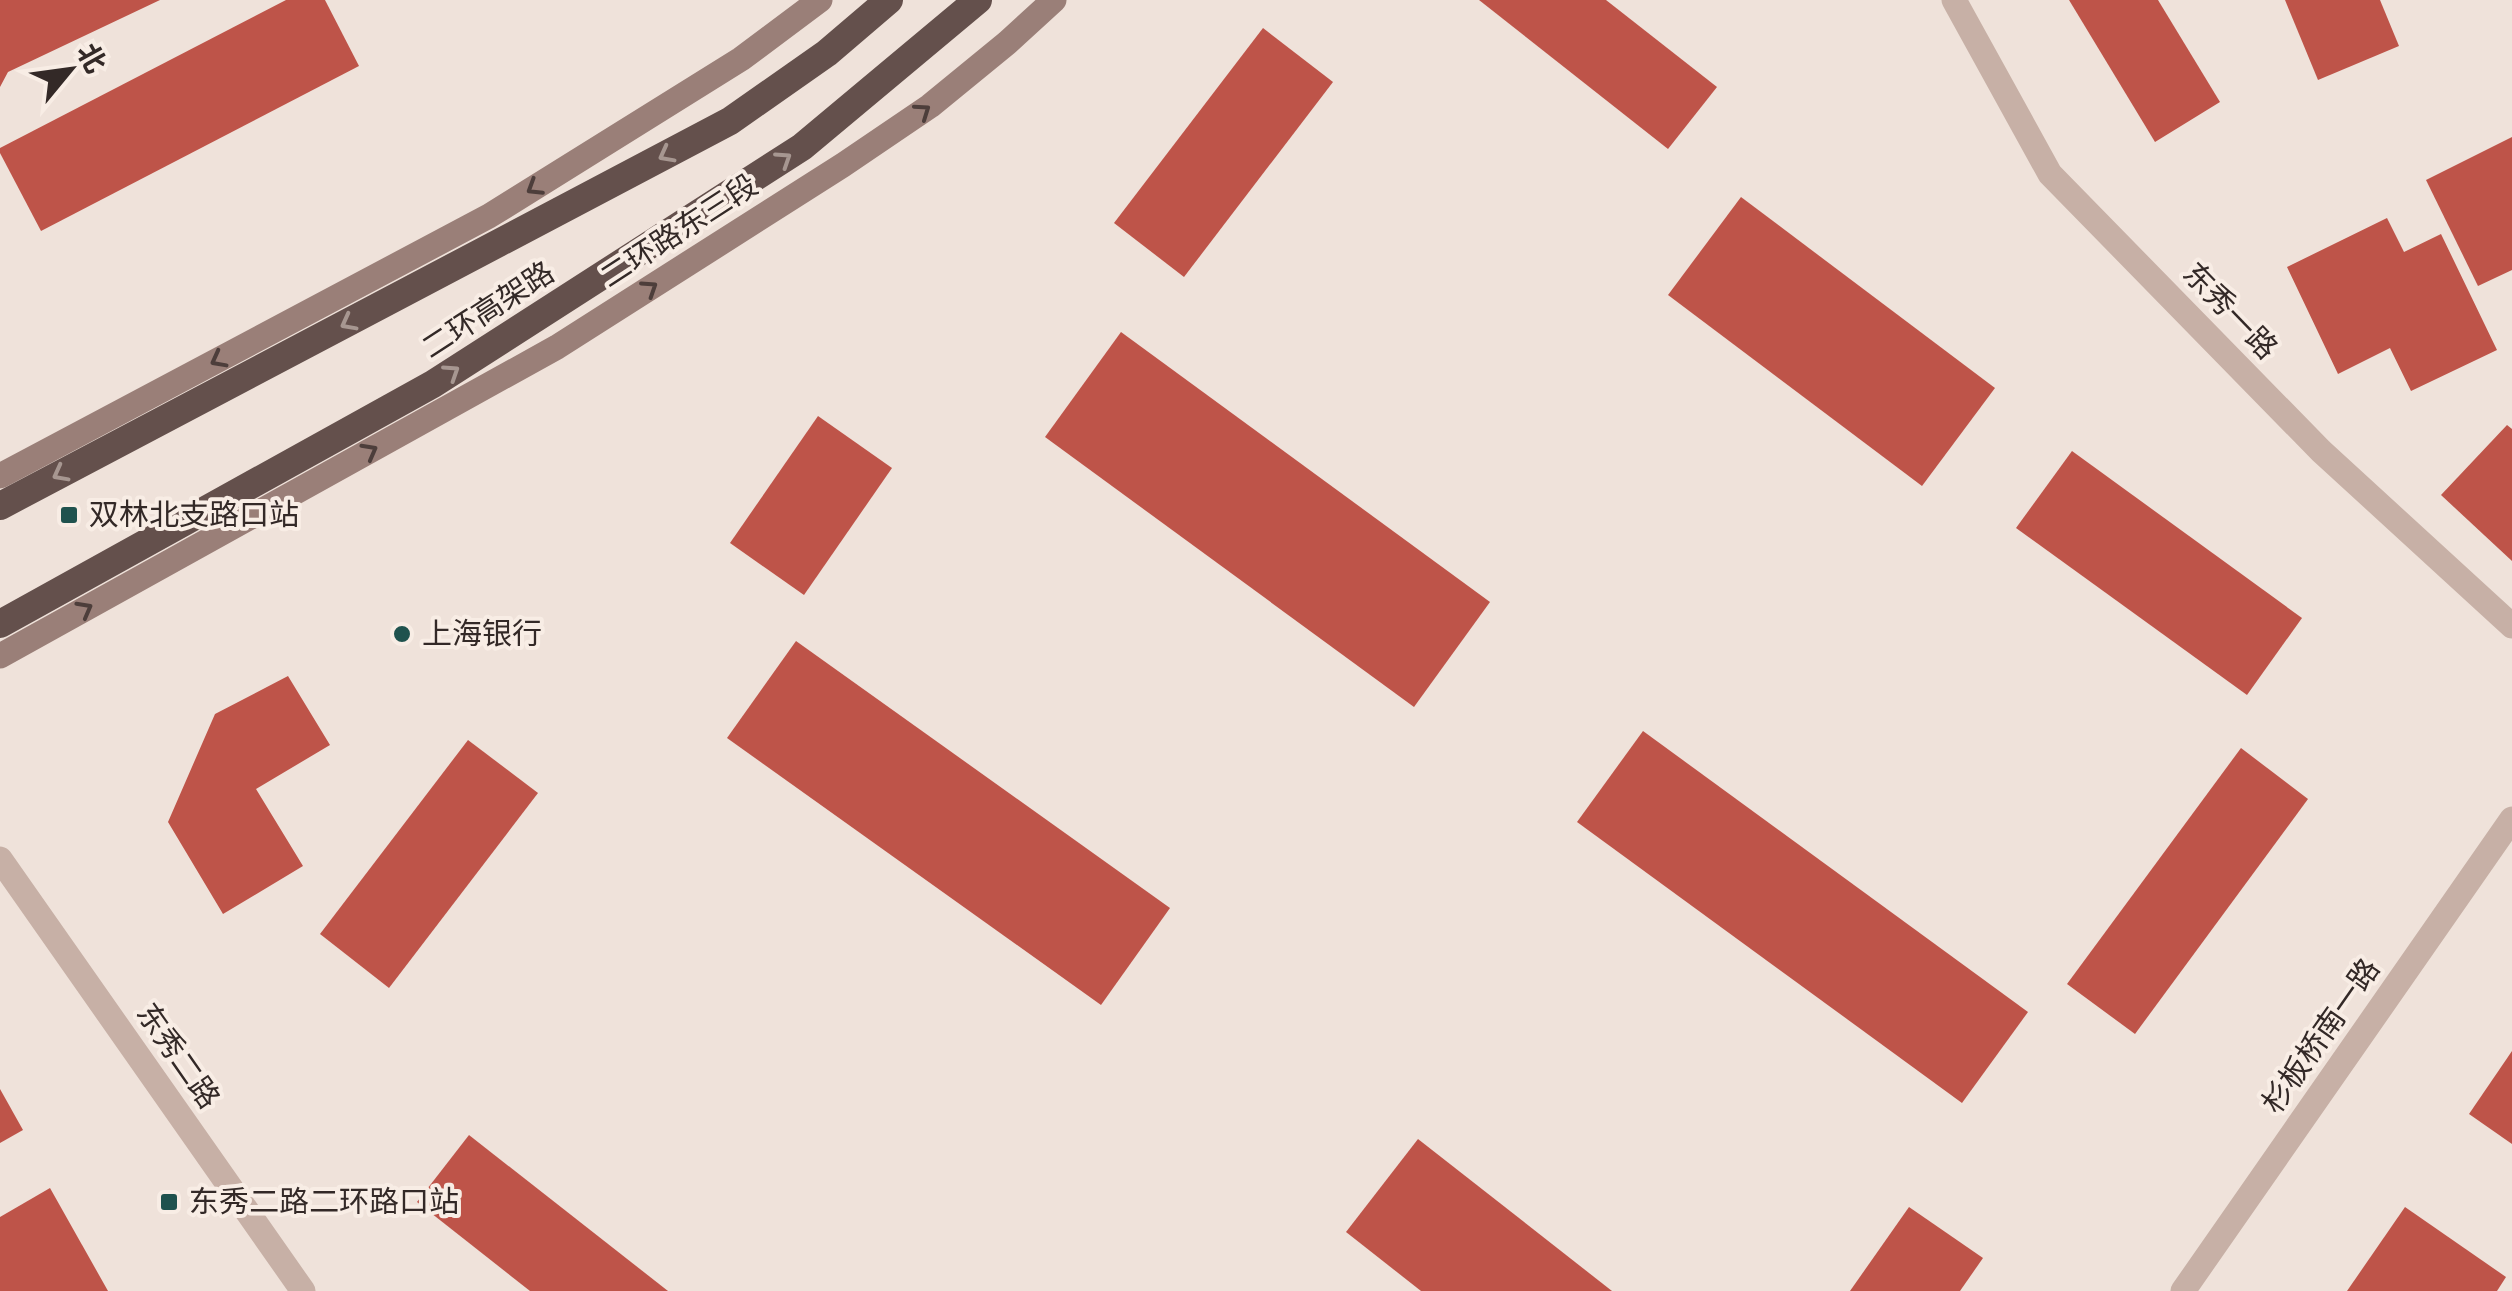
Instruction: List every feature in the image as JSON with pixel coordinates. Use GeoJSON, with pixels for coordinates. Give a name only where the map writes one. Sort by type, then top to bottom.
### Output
{"type":"FeatureCollection","features":[{"type":"Feature","properties":{"kind":"highway","name":"二环高架路"},"geometry":{"type":"LineString","coordinates":[[0,506],[730,121],[827,53],[890,0]]}},
{"type":"Feature","properties":{"kind":"highway","name":"二环高架路"},"geometry":{"type":"LineString","coordinates":[[0,624],[434,384],[802,147],[978,0]]}},
{"type":"Feature","properties":{"kind":"main road"},"geometry":{"type":"LineString","coordinates":[[0,476],[489,216],[742,59],[820,0]]}},
{"type":"Feature","properties":{"kind":"main road","name":"二环路东三段"},"geometry":{"type":"LineString","coordinates":[[0,656],[556,348],[930,106],[1054,0]]}},
{"type":"Feature","properties":{"kind":"street","name":"东秀一路"},"geometry":{"type":"LineString","coordinates":[[1954,0],[2050,174],[2321,451],[2512,626]]}},
{"type":"Feature","properties":{"kind":"street","name":"杉板桥南一路"},"geometry":{"type":"LineString","coordinates":[[2182,1291],[2512,819]]}},
{"type":"Feature","properties":{"kind":"street","name":"东秀二路"},"geometry":{"type":"LineString","coordinates":[[0,859],[303,1291]]}},
{"type":"Feature","properties":{"kind":"building"},"geometry":{"type":"Polygon","coordinates":[[[0,0],[160,0],[8,72],[0,87],[0,0]]]}},
{"type":"Feature","properties":{"kind":"building"},"geometry":{"type":"Polygon","coordinates":[[[286,0],[325,0],[359,66],[41,231],[0,148],[286,0]]]}},
{"type":"Feature","properties":{"kind":"building"},"geometry":{"type":"Polygon","coordinates":[[[1479,0],[1606,0],[1717,87],[1668,149],[1479,0]]]}},
{"type":"Feature","properties":{"kind":"building"},"geometry":{"type":"Polygon","coordinates":[[[2069,0],[2158,0],[2220,102],[2155,142],[2069,0]]]}},
{"type":"Feature","properties":{"kind":"building"},"geometry":{"type":"Polygon","coordinates":[[[2285,0],[2380,0],[2399,46],[2318,80],[2285,0]]]}},
{"type":"Feature","properties":{"kind":"building"},"geometry":{"type":"Polygon","coordinates":[[[1263,28],[1333,82],[1184,277],[1114,223],[1263,28]]]}},
{"type":"Feature","properties":{"kind":"building"},"geometry":{"type":"Polygon","coordinates":[[[2512,137],[2512,270],[2478,286],[2426,180],[2512,137]]]}},
{"type":"Feature","properties":{"kind":"building"},"geometry":{"type":"Polygon","coordinates":[[[1741,197],[1995,388],[1922,486],[1668,295],[1741,197]]]}},
{"type":"Feature","properties":{"kind":"building"},"geometry":{"type":"Polygon","coordinates":[[[2387,218],[2404,252],[2441,234],[2497,350],[2411,391],[2390,348],[2338,374],[2287,267],[2387,218]]]}},
{"type":"Feature","properties":{"kind":"building"},"geometry":{"type":"Polygon","coordinates":[[[1121,332],[1490,602],[1414,707],[1045,437],[1121,332]]]}},
{"type":"Feature","properties":{"kind":"building"},"geometry":{"type":"Polygon","coordinates":[[[818,416],[892,468],[804,595],[730,543],[818,416]]]}},
{"type":"Feature","properties":{"kind":"building"},"geometry":{"type":"Polygon","coordinates":[[[2507,425],[2512,429],[2512,561],[2441,495],[2507,425]]]}},
{"type":"Feature","properties":{"kind":"building"},"geometry":{"type":"Polygon","coordinates":[[[2072,451],[2302,618],[2247,695],[2016,528],[2072,451]]]}},
{"type":"Feature","properties":{"kind":"building"},"geometry":{"type":"Polygon","coordinates":[[[796,641],[1170,908],[1101,1005],[727,738],[796,641]]]}},
{"type":"Feature","properties":{"kind":"building"},"geometry":{"type":"Polygon","coordinates":[[[288,676],[330,745],[256,789],[303,866],[223,914],[168,822],[215,714],[288,676]]]}},
{"type":"Feature","properties":{"kind":"building"},"geometry":{"type":"Polygon","coordinates":[[[1643,731],[2028,1012],[1962,1103],[1577,822],[1643,731]]]}},
{"type":"Feature","properties":{"kind":"building"},"geometry":{"type":"Polygon","coordinates":[[[468,740],[538,793],[389,988],[320,934],[468,740]]]}},
{"type":"Feature","properties":{"kind":"building"},"geometry":{"type":"Polygon","coordinates":[[[2241,748],[2308,799],[2135,1034],[2067,984],[2241,748]]]}},
{"type":"Feature","properties":{"kind":"building"},"geometry":{"type":"Polygon","coordinates":[[[2512,1051],[2512,1144],[2469,1114],[2512,1051]]]}},
{"type":"Feature","properties":{"kind":"building"},"geometry":{"type":"Polygon","coordinates":[[[0,1089],[23,1130],[0,1143],[0,1089]]]}},
{"type":"Feature","properties":{"kind":"building"},"geometry":{"type":"Polygon","coordinates":[[[469,1135],[668,1291],[530,1291],[417,1202],[469,1135]]]}},
{"type":"Feature","properties":{"kind":"building"},"geometry":{"type":"Polygon","coordinates":[[[1418,1139],[1612,1291],[1421,1291],[1346,1232],[1418,1139]]]}},
{"type":"Feature","properties":{"kind":"building"},"geometry":{"type":"Polygon","coordinates":[[[50,1188],[108,1291],[0,1291],[0,1217],[50,1188]]]}},
{"type":"Feature","properties":{"kind":"building"},"geometry":{"type":"Polygon","coordinates":[[[1909,1207],[1983,1258],[1960,1291],[1850,1291],[1909,1207]]]}},
{"type":"Feature","properties":{"kind":"building"},"geometry":{"type":"Polygon","coordinates":[[[2405,1207],[2506,1277],[2497,1291],[2347,1291],[2405,1207]]]}},
{"type":"Feature","properties":{"kind":"place","name":"双林北支路口站"},"geometry":{"type":"Point","coordinates":[69,515]}},
{"type":"Feature","properties":{"kind":"place","name":"上海银行"},"geometry":{"type":"Point","coordinates":[402,634]}},
{"type":"Feature","properties":{"kind":"place","name":"东秀二路二环路口站"},"geometry":{"type":"Point","coordinates":[169,1202]}}]}
